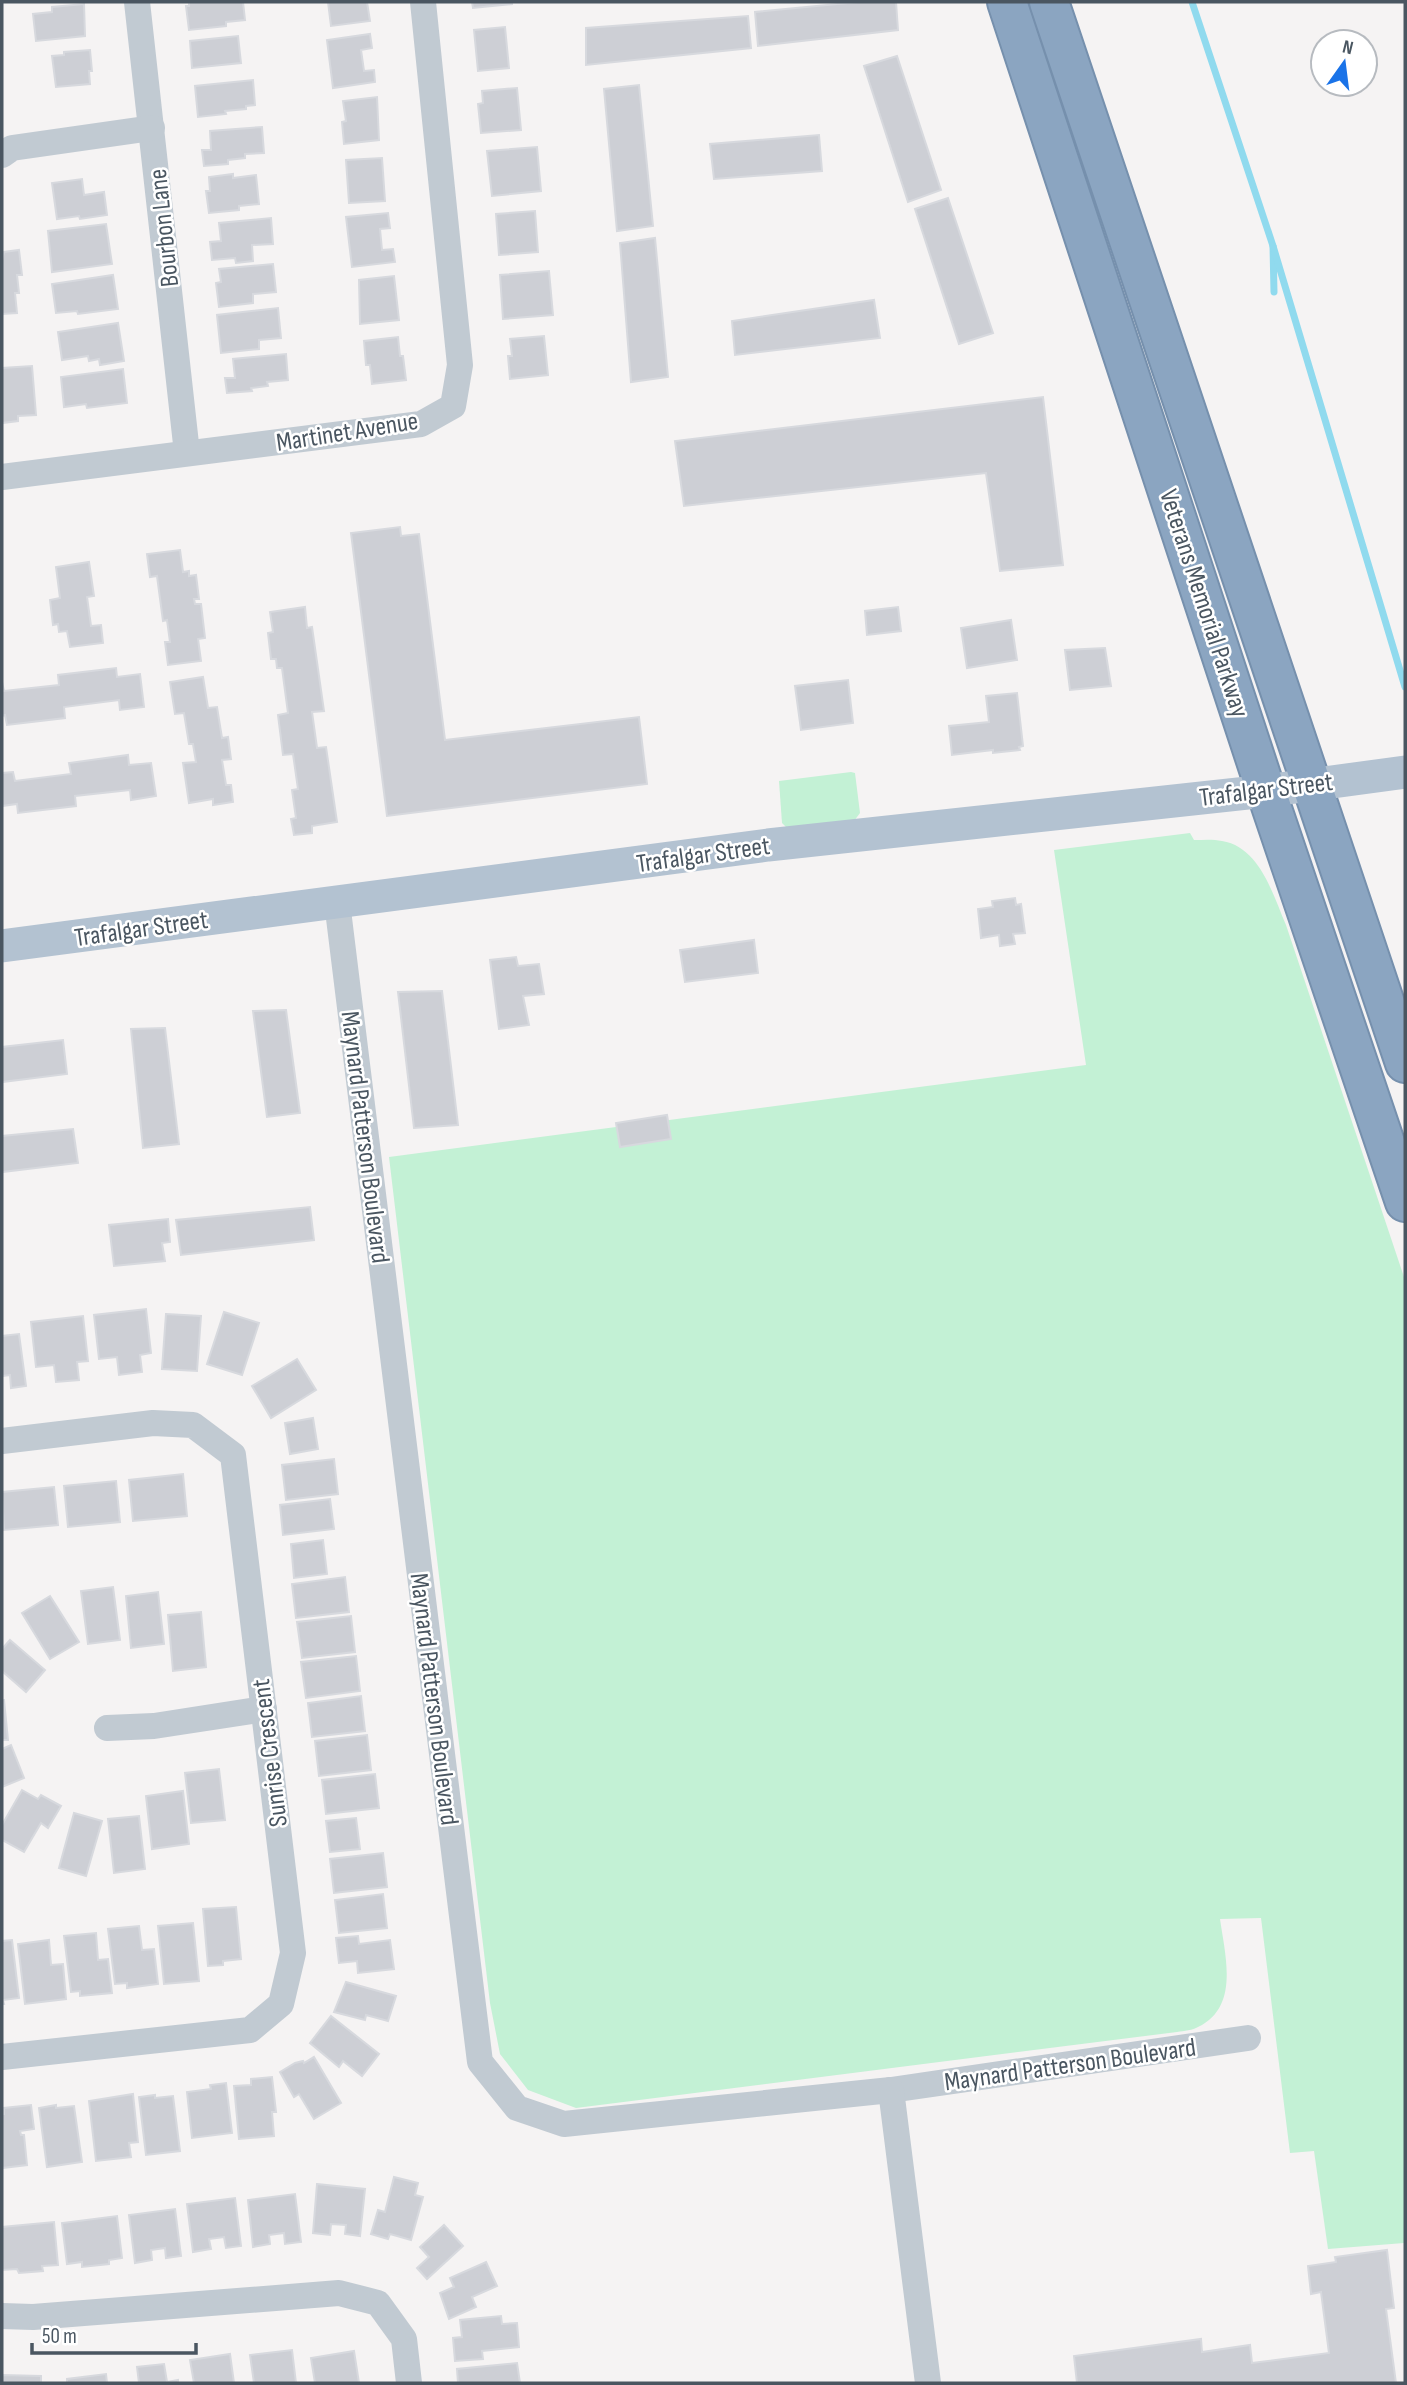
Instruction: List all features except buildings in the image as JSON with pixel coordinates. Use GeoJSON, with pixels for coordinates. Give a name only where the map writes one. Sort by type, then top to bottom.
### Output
{"type":"FeatureCollection","features":[{"type":"Feature","properties":{"kind":"highway","name":"Veterans Memorial Parkway"},"geometry":{"type":"LineString","coordinates":[[1007,2],[1266,791],[1405,1202]]}},
{"type":"Feature","properties":{"kind":"highway","name":"Veterans Memorial Parkway"},"geometry":{"type":"LineString","coordinates":[[1049,2],[1405,1063]]}},
{"type":"Feature","properties":{"kind":"main road","name":"Trafalgar Street"},"geometry":{"type":"LineString","coordinates":[[2,946],[768,845],[1266,791],[1405,772]]}},
{"type":"Feature","properties":{"kind":"street","name":"Bourbon Lane"},"geometry":{"type":"LineString","coordinates":[[137,2],[187,453]]}},
{"type":"Feature","properties":{"kind":"street","name":"Martinet Avenue"},"geometry":{"type":"LineString","coordinates":[[2,477],[421,424],[453,406],[460,365],[423,2]]}},
{"type":"Feature","properties":{"kind":"street"},"geometry":{"type":"LineString","coordinates":[[2,155],[12,148],[152,128]]}},
{"type":"Feature","properties":{"kind":"street","name":"Maynard Patterson Boulevard"},"geometry":{"type":"LineString","coordinates":[[337,902],[480,2062],[517,2108],[564,2124],[891,2090],[1248,2038]]}},
{"type":"Feature","properties":{"kind":"street","name":"Sunrise Crescent"},"geometry":{"type":"LineString","coordinates":[[2,1441],[153,1423],[193,1424],[233,1455],[293,1953],[281,2004],[250,2029],[2,2057]]}},
{"type":"Feature","properties":{"kind":"street"},"geometry":{"type":"LineString","coordinates":[[107,1728],[154,1726],[264,1709]]}},
{"type":"Feature","properties":{"kind":"street"},"geometry":{"type":"LineString","coordinates":[[891,2090],[928,2383]]}},
{"type":"Feature","properties":{"kind":"street"},"geometry":{"type":"LineString","coordinates":[[2,2316],[33,2317],[339,2293],[378,2303],[404,2339],[409,2383]]}},
{"type":"Feature","properties":{"kind":"green space"},"geometry":{"type":"Polygon","coordinates":[[[855,773],[860,813],[854,821],[788,829],[782,823],[779,781],[855,773]]]}},
{"type":"Feature","properties":{"kind":"green space"},"geometry":{"type":"Polygon","coordinates":[[[1190,833],[1194,840],[1222,841],[1246,852],[1256,862],[1270,887],[1286,925],[1405,1280],[1405,2246],[1404,2243],[1328,2249],[1314,2151],[1290,2153],[1261,1918],[1220,1919],[1227,1979],[1225,1994],[1220,2007],[1211,2018],[1191,2030],[576,2108],[528,2090],[500,2054],[490,2003],[389,1157],[1086,1065],[1054,850],[1190,833]]]}},
{"type":"Feature","properties":{"kind":"waterway"},"geometry":{"type":"LineString","coordinates":[[1192,2],[1273,246],[1274,292]]}},
{"type":"Feature","properties":{"kind":"waterway"},"geometry":{"type":"LineString","coordinates":[[1273,246],[1405,687]]}}]}
